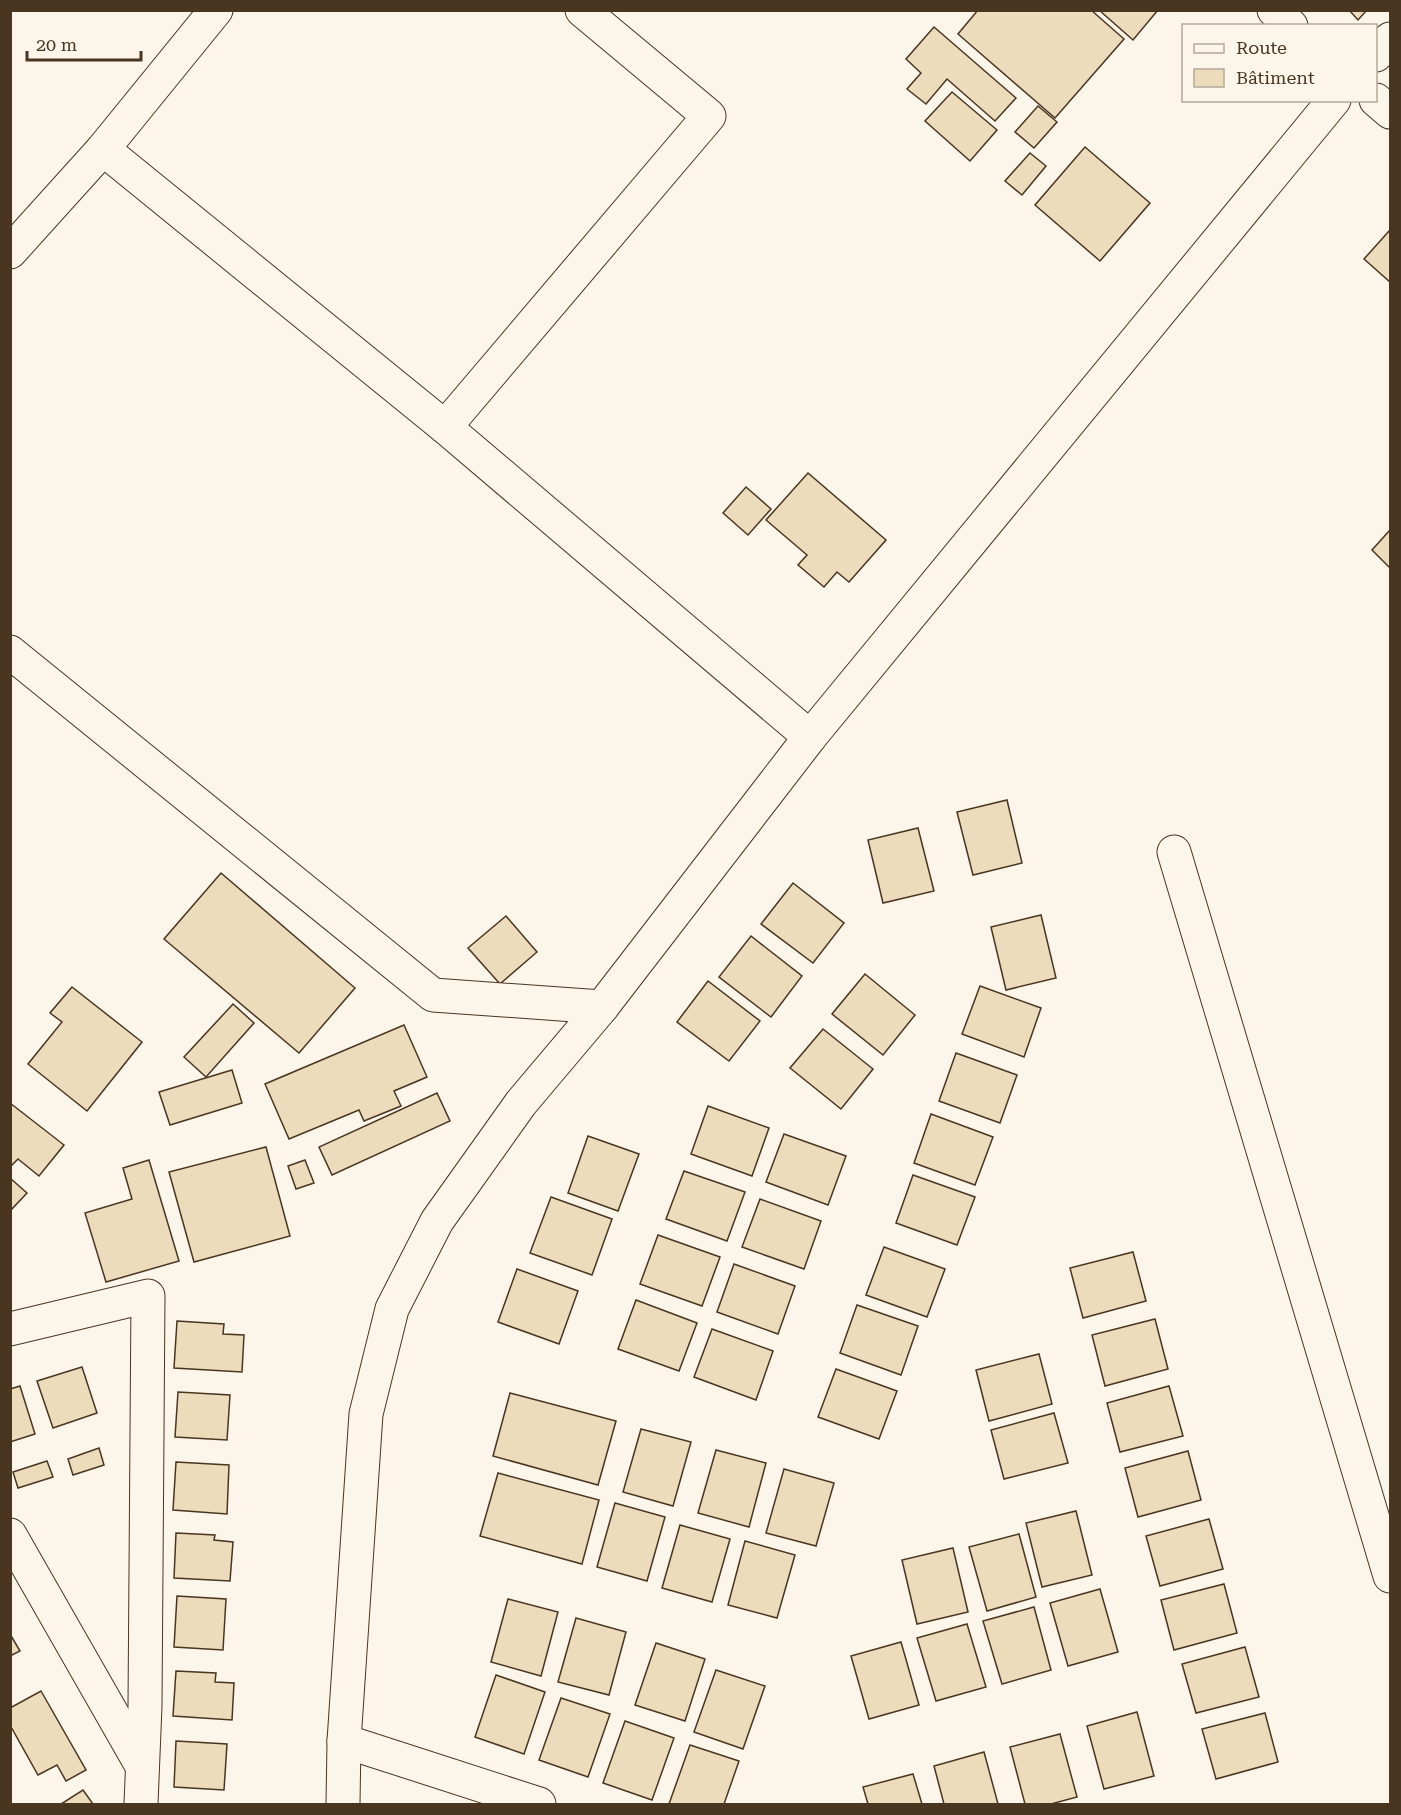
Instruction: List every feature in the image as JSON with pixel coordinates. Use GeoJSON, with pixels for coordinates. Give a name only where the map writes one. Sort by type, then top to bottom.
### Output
{"type":"FeatureCollection","features":[{"type":"Feature","properties":{"kind":"street"},"geometry":{"type":"LineString","coordinates":[[10,252],[103,149],[216,10]]}},
{"type":"Feature","properties":{"kind":"street"},"geometry":{"type":"LineString","coordinates":[[445,427],[709,116],[582,10]]}},
{"type":"Feature","properties":{"kind":"street"},"geometry":{"type":"LineString","coordinates":[[1274,10],[1289,24]]}},
{"type":"Feature","properties":{"kind":"street"},"geometry":{"type":"LineString","coordinates":[[1377,54],[1390,39]]}},
{"type":"Feature","properties":{"kind":"street"},"geometry":{"type":"LineString","coordinates":[[1377,101],[1390,112]]}},
{"type":"Feature","properties":{"kind":"street"},"geometry":{"type":"LineString","coordinates":[[343,1804],[344,1741],[366,1414],[392,1309],[437,1221],[521,1103],[602,1007],[810,737],[1332,102]]}},
{"type":"Feature","properties":{"kind":"street"},"geometry":{"type":"LineString","coordinates":[[103,149],[445,427],[810,737]]}},
{"type":"Feature","properties":{"kind":"street"},"geometry":{"type":"LineString","coordinates":[[10,652],[433,995],[602,1007]]}},
{"type":"Feature","properties":{"kind":"street"},"geometry":{"type":"LineString","coordinates":[[1174,852],[1382,1514],[1390,1576]]}},
{"type":"Feature","properties":{"kind":"street"},"geometry":{"type":"LineString","coordinates":[[10,1329],[148,1296],[145,1706],[141,1804]]}},
{"type":"Feature","properties":{"kind":"street"},"geometry":{"type":"LineString","coordinates":[[10,1535],[142,1766]]}},
{"type":"Feature","properties":{"kind":"street"},"geometry":{"type":"LineString","coordinates":[[344,1741],[539,1804]]}},
{"type":"Feature","properties":{"kind":"building"},"geometry":{"type":"Polygon","coordinates":[[[978,10],[1091,10],[1124,39],[1055,118],[958,34],[978,10]]]}},
{"type":"Feature","properties":{"kind":"building"},"geometry":{"type":"Polygon","coordinates":[[[1099,10],[1158,10],[1133,40],[1099,10]]]}},
{"type":"Feature","properties":{"kind":"building"},"geometry":{"type":"Polygon","coordinates":[[[1349,10],[1367,10],[1358,20],[1349,10]]]}},
{"type":"Feature","properties":{"kind":"building"},"geometry":{"type":"Polygon","coordinates":[[[934,27],[1016,98],[995,121],[947,79],[926,104],[907,89],[921,73],[906,59],[934,27]]]}},
{"type":"Feature","properties":{"kind":"building"},"geometry":{"type":"Polygon","coordinates":[[[952,92],[997,130],[970,161],[925,121],[952,92]]]}},
{"type":"Feature","properties":{"kind":"building"},"geometry":{"type":"Polygon","coordinates":[[[1038,106],[1057,122],[1034,148],[1015,132],[1038,106]]]}},
{"type":"Feature","properties":{"kind":"building"},"geometry":{"type":"Polygon","coordinates":[[[1085,147],[1150,203],[1100,261],[1035,205],[1085,147]]]}},
{"type":"Feature","properties":{"kind":"building"},"geometry":{"type":"Polygon","coordinates":[[[1030,153],[1046,166],[1022,195],[1005,181],[1030,153]]]}},
{"type":"Feature","properties":{"kind":"building"},"geometry":{"type":"Polygon","coordinates":[[[1390,230],[1390,282],[1364,259],[1390,230]]]}},
{"type":"Feature","properties":{"kind":"building"},"geometry":{"type":"Polygon","coordinates":[[[808,473],[886,540],[849,582],[837,572],[824,587],[798,565],[807,555],[766,520],[808,473]]]}},
{"type":"Feature","properties":{"kind":"building"},"geometry":{"type":"Polygon","coordinates":[[[746,487],[771,509],[748,535],[723,513],[746,487]]]}},
{"type":"Feature","properties":{"kind":"building"},"geometry":{"type":"Polygon","coordinates":[[[1390,530],[1390,568],[1372,550],[1390,530]]]}},
{"type":"Feature","properties":{"kind":"building"},"geometry":{"type":"Polygon","coordinates":[[[1007,800],[1022,863],[973,875],[957,812],[1007,800]]]}},
{"type":"Feature","properties":{"kind":"building"},"geometry":{"type":"Polygon","coordinates":[[[918,828],[934,891],[883,903],[868,840],[918,828]]]}},
{"type":"Feature","properties":{"kind":"building"},"geometry":{"type":"Polygon","coordinates":[[[221,873],[355,988],[299,1053],[164,939],[221,873]]]}},
{"type":"Feature","properties":{"kind":"building"},"geometry":{"type":"Polygon","coordinates":[[[793,883],[844,923],[813,963],[761,924],[793,883]]]}},
{"type":"Feature","properties":{"kind":"building"},"geometry":{"type":"Polygon","coordinates":[[[1041,915],[1056,978],[1006,990],[991,927],[1041,915]]]}},
{"type":"Feature","properties":{"kind":"building"},"geometry":{"type":"Polygon","coordinates":[[[506,916],[537,952],[500,984],[468,948],[506,916]]]}},
{"type":"Feature","properties":{"kind":"building"},"geometry":{"type":"Polygon","coordinates":[[[751,936],[802,976],[771,1017],[719,977],[751,936]]]}},
{"type":"Feature","properties":{"kind":"building"},"geometry":{"type":"Polygon","coordinates":[[[865,974],[915,1015],[883,1055],[832,1014],[865,974]]]}},
{"type":"Feature","properties":{"kind":"building"},"geometry":{"type":"Polygon","coordinates":[[[708,981],[760,1021],[729,1061],[677,1022],[708,981]]]}},
{"type":"Feature","properties":{"kind":"building"},"geometry":{"type":"Polygon","coordinates":[[[980,986],[1041,1008],[1024,1057],[962,1034],[980,986]]]}},
{"type":"Feature","properties":{"kind":"building"},"geometry":{"type":"Polygon","coordinates":[[[72,987],[142,1042],[87,1111],[28,1064],[62,1022],[50,1013],[72,987]]]}},
{"type":"Feature","properties":{"kind":"building"},"geometry":{"type":"Polygon","coordinates":[[[233,1004],[254,1023],[206,1077],[184,1057],[233,1004]]]}},
{"type":"Feature","properties":{"kind":"building"},"geometry":{"type":"Polygon","coordinates":[[[404,1025],[427,1077],[394,1091],[401,1106],[364,1121],[359,1110],[289,1139],[265,1084],[404,1025]]]}},
{"type":"Feature","properties":{"kind":"building"},"geometry":{"type":"Polygon","coordinates":[[[823,1029],[873,1069],[841,1109],[790,1068],[823,1029]]]}},
{"type":"Feature","properties":{"kind":"building"},"geometry":{"type":"Polygon","coordinates":[[[956,1053],[1017,1075],[1000,1123],[939,1101],[956,1053]]]}},
{"type":"Feature","properties":{"kind":"building"},"geometry":{"type":"Polygon","coordinates":[[[232,1070],[242,1103],[170,1125],[159,1092],[232,1070]]]}},
{"type":"Feature","properties":{"kind":"building"},"geometry":{"type":"Polygon","coordinates":[[[437,1093],[450,1121],[332,1175],[319,1147],[437,1093]]]}},
{"type":"Feature","properties":{"kind":"building"},"geometry":{"type":"Polygon","coordinates":[[[10,1103],[64,1145],[39,1176],[18,1159],[10,1167],[10,1103]]]}},
{"type":"Feature","properties":{"kind":"building"},"geometry":{"type":"Polygon","coordinates":[[[708,1106],[769,1128],[752,1176],[691,1154],[708,1106]]]}},
{"type":"Feature","properties":{"kind":"building"},"geometry":{"type":"Polygon","coordinates":[[[931,1114],[993,1137],[975,1185],[914,1163],[931,1114]]]}},
{"type":"Feature","properties":{"kind":"building"},"geometry":{"type":"Polygon","coordinates":[[[784,1134],[846,1156],[828,1205],[766,1182],[784,1134]]]}},
{"type":"Feature","properties":{"kind":"building"},"geometry":{"type":"Polygon","coordinates":[[[588,1136],[639,1154],[618,1211],[568,1193],[588,1136]]]}},
{"type":"Feature","properties":{"kind":"building"},"geometry":{"type":"Polygon","coordinates":[[[266,1147],[290,1236],[194,1262],[169,1172],[266,1147]]]}},
{"type":"Feature","properties":{"kind":"building"},"geometry":{"type":"Polygon","coordinates":[[[149,1160],[179,1261],[106,1282],[85,1213],[132,1199],[123,1168],[149,1160]]]}},
{"type":"Feature","properties":{"kind":"building"},"geometry":{"type":"Polygon","coordinates":[[[305,1160],[314,1183],[296,1189],[288,1166],[305,1160]]]}},
{"type":"Feature","properties":{"kind":"building"},"geometry":{"type":"Polygon","coordinates":[[[684,1171],[745,1192],[727,1241],[666,1219],[684,1171]]]}},
{"type":"Feature","properties":{"kind":"building"},"geometry":{"type":"Polygon","coordinates":[[[913,1175],[975,1197],[957,1245],[896,1223],[913,1175]]]}},
{"type":"Feature","properties":{"kind":"building"},"geometry":{"type":"Polygon","coordinates":[[[10,1178],[27,1193],[10,1211],[10,1178]]]}},
{"type":"Feature","properties":{"kind":"building"},"geometry":{"type":"Polygon","coordinates":[[[551,1197],[612,1219],[592,1275],[530,1253],[551,1197]]]}},
{"type":"Feature","properties":{"kind":"building"},"geometry":{"type":"Polygon","coordinates":[[[760,1199],[821,1221],[804,1269],[742,1247],[760,1199]]]}},
{"type":"Feature","properties":{"kind":"building"},"geometry":{"type":"Polygon","coordinates":[[[658,1235],[720,1257],[702,1306],[640,1284],[658,1235]]]}},
{"type":"Feature","properties":{"kind":"building"},"geometry":{"type":"Polygon","coordinates":[[[884,1247],[945,1269],[927,1317],[866,1295],[884,1247]]]}},
{"type":"Feature","properties":{"kind":"building"},"geometry":{"type":"Polygon","coordinates":[[[1133,1252],[1146,1301],[1083,1318],[1070,1268],[1133,1252]]]}},
{"type":"Feature","properties":{"kind":"building"},"geometry":{"type":"Polygon","coordinates":[[[734,1264],[795,1286],[778,1334],[717,1312],[734,1264]]]}},
{"type":"Feature","properties":{"kind":"building"},"geometry":{"type":"Polygon","coordinates":[[[517,1269],[578,1291],[559,1344],[498,1322],[517,1269]]]}},
{"type":"Feature","properties":{"kind":"building"},"geometry":{"type":"Polygon","coordinates":[[[636,1300],[697,1323],[679,1371],[618,1349],[636,1300]]]}},
{"type":"Feature","properties":{"kind":"building"},"geometry":{"type":"Polygon","coordinates":[[[857,1305],[918,1326],[901,1375],[840,1353],[857,1305]]]}},
{"type":"Feature","properties":{"kind":"building"},"geometry":{"type":"Polygon","coordinates":[[[1155,1319],[1168,1369],[1105,1386],[1092,1335],[1155,1319]]]}},
{"type":"Feature","properties":{"kind":"building"},"geometry":{"type":"Polygon","coordinates":[[[177,1321],[224,1324],[223,1334],[244,1335],[242,1372],[174,1368],[177,1321]]]}},
{"type":"Feature","properties":{"kind":"building"},"geometry":{"type":"Polygon","coordinates":[[[712,1329],[773,1351],[756,1400],[694,1377],[712,1329]]]}},
{"type":"Feature","properties":{"kind":"building"},"geometry":{"type":"Polygon","coordinates":[[[1039,1354],[1052,1404],[989,1421],[976,1370],[1039,1354]]]}},
{"type":"Feature","properties":{"kind":"building"},"geometry":{"type":"Polygon","coordinates":[[[82,1367],[97,1413],[53,1428],[37,1381],[82,1367]]]}},
{"type":"Feature","properties":{"kind":"building"},"geometry":{"type":"Polygon","coordinates":[[[836,1369],[897,1391],[879,1439],[818,1417],[836,1369]]]}},
{"type":"Feature","properties":{"kind":"building"},"geometry":{"type":"Polygon","coordinates":[[[20,1386],[35,1434],[10,1442],[10,1389],[20,1386]]]}},
{"type":"Feature","properties":{"kind":"building"},"geometry":{"type":"Polygon","coordinates":[[[1169,1386],[1183,1436],[1120,1452],[1107,1403],[1169,1386]]]}},
{"type":"Feature","properties":{"kind":"building"},"geometry":{"type":"Polygon","coordinates":[[[178,1392],[230,1395],[227,1440],[175,1437],[178,1392]]]}},
{"type":"Feature","properties":{"kind":"building"},"geometry":{"type":"Polygon","coordinates":[[[510,1393],[616,1421],[598,1485],[493,1456],[510,1393]]]}},
{"type":"Feature","properties":{"kind":"building"},"geometry":{"type":"Polygon","coordinates":[[[1054,1413],[1068,1463],[1004,1479],[991,1430],[1054,1413]]]}},
{"type":"Feature","properties":{"kind":"building"},"geometry":{"type":"Polygon","coordinates":[[[641,1429],[691,1442],[673,1506],[623,1492],[641,1429]]]}},
{"type":"Feature","properties":{"kind":"building"},"geometry":{"type":"Polygon","coordinates":[[[99,1448],[104,1465],[73,1475],[68,1459],[99,1448]]]}},
{"type":"Feature","properties":{"kind":"building"},"geometry":{"type":"Polygon","coordinates":[[[716,1450],[766,1463],[749,1527],[698,1513],[716,1450]]]}},
{"type":"Feature","properties":{"kind":"building"},"geometry":{"type":"Polygon","coordinates":[[[1188,1451],[1201,1500],[1138,1517],[1125,1468],[1188,1451]]]}},
{"type":"Feature","properties":{"kind":"building"},"geometry":{"type":"Polygon","coordinates":[[[47,1461],[53,1477],[18,1488],[13,1472],[47,1461]]]}},
{"type":"Feature","properties":{"kind":"building"},"geometry":{"type":"Polygon","coordinates":[[[176,1462],[229,1465],[227,1514],[173,1510],[176,1462]]]}},
{"type":"Feature","properties":{"kind":"building"},"geometry":{"type":"Polygon","coordinates":[[[784,1469],[834,1483],[816,1546],[766,1533],[784,1469]]]}},
{"type":"Feature","properties":{"kind":"building"},"geometry":{"type":"Polygon","coordinates":[[[498,1473],[599,1500],[582,1564],[480,1536],[498,1473]]]}},
{"type":"Feature","properties":{"kind":"building"},"geometry":{"type":"Polygon","coordinates":[[[615,1503],[665,1517],[647,1581],[597,1567],[615,1503]]]}},
{"type":"Feature","properties":{"kind":"building"},"geometry":{"type":"Polygon","coordinates":[[[1076,1511],[1092,1575],[1042,1587],[1026,1523],[1076,1511]]]}},
{"type":"Feature","properties":{"kind":"building"},"geometry":{"type":"Polygon","coordinates":[[[1209,1519],[1223,1569],[1160,1586],[1146,1536],[1209,1519]]]}},
{"type":"Feature","properties":{"kind":"building"},"geometry":{"type":"Polygon","coordinates":[[[680,1525],[730,1539],[712,1602],[662,1588],[680,1525]]]}},
{"type":"Feature","properties":{"kind":"building"},"geometry":{"type":"Polygon","coordinates":[[[176,1533],[215,1535],[214,1540],[233,1542],[230,1581],[174,1578],[176,1533]]]}},
{"type":"Feature","properties":{"kind":"building"},"geometry":{"type":"Polygon","coordinates":[[[1019,1534],[1036,1597],[987,1611],[969,1547],[1019,1534]]]}},
{"type":"Feature","properties":{"kind":"building"},"geometry":{"type":"Polygon","coordinates":[[[745,1541],[795,1555],[777,1618],[728,1605],[745,1541]]]}},
{"type":"Feature","properties":{"kind":"building"},"geometry":{"type":"Polygon","coordinates":[[[953,1548],[968,1612],[917,1624],[902,1560],[953,1548]]]}},
{"type":"Feature","properties":{"kind":"building"},"geometry":{"type":"Polygon","coordinates":[[[1224,1584],[1237,1633],[1174,1650],[1161,1600],[1224,1584]]]}},
{"type":"Feature","properties":{"kind":"building"},"geometry":{"type":"Polygon","coordinates":[[[1100,1589],[1118,1652],[1068,1666],[1050,1603],[1100,1589]]]}},
{"type":"Feature","properties":{"kind":"building"},"geometry":{"type":"Polygon","coordinates":[[[177,1596],[226,1599],[223,1650],[174,1647],[177,1596]]]}},
{"type":"Feature","properties":{"kind":"building"},"geometry":{"type":"Polygon","coordinates":[[[508,1599],[558,1612],[541,1676],[491,1662],[508,1599]]]}},
{"type":"Feature","properties":{"kind":"building"},"geometry":{"type":"Polygon","coordinates":[[[1034,1607],[1051,1670],[1002,1684],[983,1621],[1034,1607]]]}},
{"type":"Feature","properties":{"kind":"building"},"geometry":{"type":"Polygon","coordinates":[[[576,1618],[626,1632],[609,1695],[558,1682],[576,1618]]]}},
{"type":"Feature","properties":{"kind":"building"},"geometry":{"type":"Polygon","coordinates":[[[967,1624],[986,1687],[936,1701],[917,1638],[967,1624]]]}},
{"type":"Feature","properties":{"kind":"building"},"geometry":{"type":"Polygon","coordinates":[[[10,1634],[20,1651],[10,1656],[10,1634]]]}},
{"type":"Feature","properties":{"kind":"building"},"geometry":{"type":"Polygon","coordinates":[[[901,1642],[919,1705],[869,1719],[851,1656],[901,1642]]]}},
{"type":"Feature","properties":{"kind":"building"},"geometry":{"type":"Polygon","coordinates":[[[656,1643],[705,1659],[685,1721],[635,1705],[656,1643]]]}},
{"type":"Feature","properties":{"kind":"building"},"geometry":{"type":"Polygon","coordinates":[[[1245,1647],[1259,1697],[1196,1713],[1182,1664],[1245,1647]]]}},
{"type":"Feature","properties":{"kind":"building"},"geometry":{"type":"Polygon","coordinates":[[[716,1670],[765,1686],[743,1749],[694,1732],[716,1670]]]}},
{"type":"Feature","properties":{"kind":"building"},"geometry":{"type":"Polygon","coordinates":[[[176,1671],[216,1673],[215,1682],[234,1683],[232,1720],[173,1716],[176,1671]]]}},
{"type":"Feature","properties":{"kind":"building"},"geometry":{"type":"Polygon","coordinates":[[[496,1675],[545,1692],[524,1754],[475,1737],[496,1675]]]}},
{"type":"Feature","properties":{"kind":"building"},"geometry":{"type":"Polygon","coordinates":[[[41,1691],[86,1770],[66,1781],[57,1765],[38,1775],[10,1725],[10,1708],[41,1691]]]}},
{"type":"Feature","properties":{"kind":"building"},"geometry":{"type":"Polygon","coordinates":[[[561,1698],[610,1714],[588,1777],[539,1760],[561,1698]]]}},
{"type":"Feature","properties":{"kind":"building"},"geometry":{"type":"Polygon","coordinates":[[[1137,1712],[1154,1776],[1104,1789],[1087,1726],[1137,1712]]]}},
{"type":"Feature","properties":{"kind":"building"},"geometry":{"type":"Polygon","coordinates":[[[1265,1713],[1278,1762],[1216,1779],[1202,1729],[1265,1713]]]}},
{"type":"Feature","properties":{"kind":"building"},"geometry":{"type":"Polygon","coordinates":[[[625,1721],[674,1738],[652,1800],[603,1783],[625,1721]]]}},
{"type":"Feature","properties":{"kind":"building"},"geometry":{"type":"Polygon","coordinates":[[[1060,1734],[1077,1797],[1051,1804],[1025,1804],[1010,1747],[1060,1734]]]}},
{"type":"Feature","properties":{"kind":"building"},"geometry":{"type":"Polygon","coordinates":[[[176,1741],[227,1744],[224,1790],[174,1787],[176,1741]]]}},
{"type":"Feature","properties":{"kind":"building"},"geometry":{"type":"Polygon","coordinates":[[[690,1745],[739,1761],[724,1804],[669,1804],[690,1745]]]}},
{"type":"Feature","properties":{"kind":"building"},"geometry":{"type":"Polygon","coordinates":[[[984,1752],[998,1804],[944,1804],[934,1766],[984,1752]]]}},
{"type":"Feature","properties":{"kind":"building"},"geometry":{"type":"Polygon","coordinates":[[[913,1774],[922,1804],[868,1804],[863,1787],[913,1774]]]}},
{"type":"Feature","properties":{"kind":"building"},"geometry":{"type":"Polygon","coordinates":[[[83,1790],[93,1804],[61,1804],[83,1790]]]}}]}
